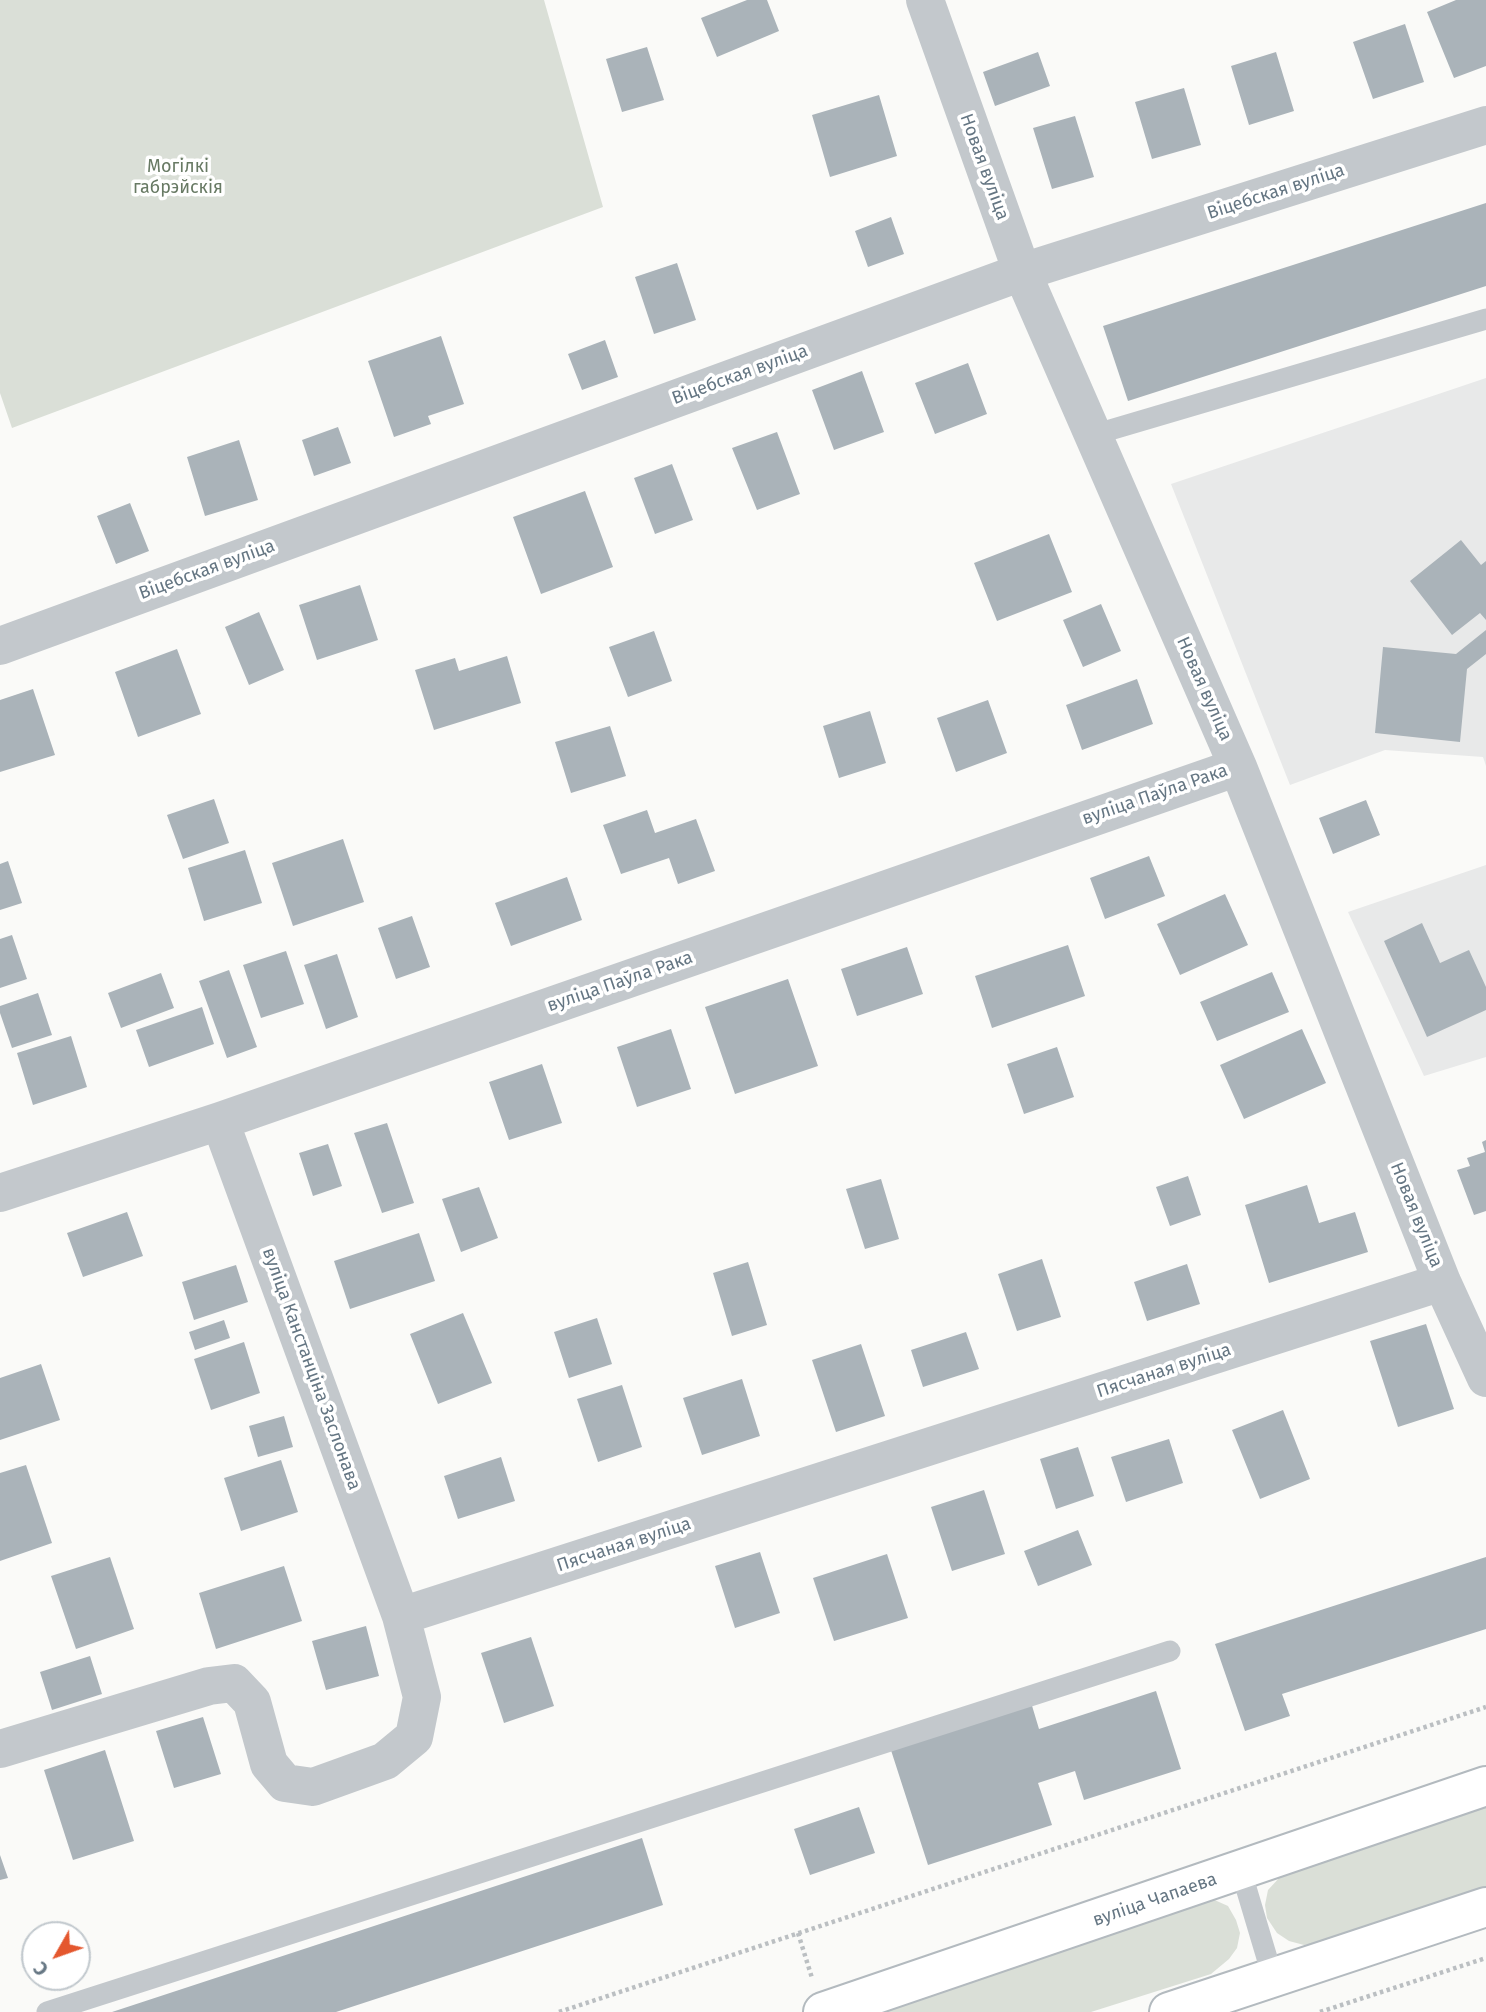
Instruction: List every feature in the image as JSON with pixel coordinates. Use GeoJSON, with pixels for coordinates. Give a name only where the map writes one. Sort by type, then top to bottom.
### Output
{"type":"FeatureCollection","features":[{"type":"Feature","properties":{"kind":"main road","name":"вуліца Чапаева"},"geometry":{"type":"LineString","coordinates":[[819,1999],[1241,1871],[1486,1786]]}},
{"type":"Feature","properties":{"kind":"main road"},"geometry":{"type":"LineString","coordinates":[[1168,2012],[1486,1907]]}},
{"type":"Feature","properties":{"kind":"street","name":"Новая вуліца"},"geometry":{"type":"LineString","coordinates":[[925,0],[1021,272],[1238,766],[1442,1282],[1486,1378]]}},
{"type":"Feature","properties":{"kind":"street","name":"Віцебская вуліца"},"geometry":{"type":"LineString","coordinates":[[0,646],[1021,272],[1486,125]]}},
{"type":"Feature","properties":{"kind":"street","name":"вуліца Паўла Рака"},"geometry":{"type":"LineString","coordinates":[[0,1194],[220,1121],[1238,766]]}},
{"type":"Feature","properties":{"kind":"street","name":"вуліца Канстанціна Заслонава"},"geometry":{"type":"LineString","coordinates":[[220,1121],[401,1616]]}},
{"type":"Feature","properties":{"kind":"street","name":"Пясчаная вуліца"},"geometry":{"type":"LineString","coordinates":[[401,1616],[1442,1282]]}},
{"type":"Feature","properties":{"kind":"street"},"geometry":{"type":"LineString","coordinates":[[0,1749],[209,1686],[234,1683],[252,1702],[269,1764],[285,1783],[313,1787],[385,1761],[414,1737],[422,1697],[401,1616]]}},
{"type":"Feature","properties":{"kind":"lane"},"geometry":{"type":"LineString","coordinates":[[1093,435],[1486,319]]}},
{"type":"Feature","properties":{"kind":"lane"},"geometry":{"type":"LineString","coordinates":[[47,2012],[1170,1651]]}},
{"type":"Feature","properties":{"kind":"lane"},"geometry":{"type":"LineString","coordinates":[[1241,1871],[1273,1978]]}},
{"type":"Feature","properties":{"kind":"path"},"geometry":{"type":"LineString","coordinates":[[558,2012],[1486,1707]]}},
{"type":"Feature","properties":{"kind":"path"},"geometry":{"type":"LineString","coordinates":[[798,1933],[819,1999]]}},
{"type":"Feature","properties":{"kind":"path"},"geometry":{"type":"LineString","coordinates":[[1320,2012],[1486,1958]]}},
{"type":"Feature","properties":{"kind":"shaded area"},"geometry":{"type":"Polygon","coordinates":[[[1486,378],[1486,766],[1483,757],[1385,750],[1290,785],[1171,484],[1486,378]]]}},
{"type":"Feature","properties":{"kind":"shaded area"},"geometry":{"type":"Polygon","coordinates":[[[1486,865],[1486,1057],[1424,1076],[1348,912],[1486,865]]]}},
{"type":"Feature","properties":{"kind":"green space","name":"Могілкі габрэйскія"},"geometry":{"type":"Polygon","coordinates":[[[0,0],[544,0],[603,207],[12,428],[0,393],[0,0]]]}},
{"type":"Feature","properties":{"kind":"green space"},"geometry":{"type":"Polygon","coordinates":[[[1486,1807],[1486,1888],[1317,1944],[1304,1945],[1289,1941],[1277,1933],[1267,1918],[1265,1905],[1268,1890],[1280,1877],[1291,1871],[1486,1807]]]}},
{"type":"Feature","properties":{"kind":"green space"},"geometry":{"type":"Polygon","coordinates":[[[1210,1898],[1228,1906],[1236,1920],[1240,1933],[1237,1948],[1229,1959],[1211,1974],[1091,2012],[842,2012],[1210,1898]]]}},
{"type":"Feature","properties":{"kind":"building"},"geometry":{"type":"Polygon","coordinates":[[[747,0],[767,0],[779,31],[717,57],[701,18],[747,0]]]}},
{"type":"Feature","properties":{"kind":"building"},"geometry":{"type":"Polygon","coordinates":[[[1456,0],[1486,0],[1486,66],[1454,78],[1427,12],[1456,0]]]}},
{"type":"Feature","properties":{"kind":"building"},"geometry":{"type":"Polygon","coordinates":[[[1405,24],[1424,82],[1373,99],[1353,42],[1405,24]]]}},
{"type":"Feature","properties":{"kind":"building"},"geometry":{"type":"Polygon","coordinates":[[[647,47],[664,100],[622,112],[606,59],[647,47]]]}},
{"type":"Feature","properties":{"kind":"building"},"geometry":{"type":"Polygon","coordinates":[[[1038,52],[1050,86],[995,106],[983,72],[1038,52]]]}},
{"type":"Feature","properties":{"kind":"building"},"geometry":{"type":"Polygon","coordinates":[[[1276,52],[1294,111],[1249,125],[1231,66],[1276,52]]]}},
{"type":"Feature","properties":{"kind":"building"},"geometry":{"type":"Polygon","coordinates":[[[1184,88],[1201,145],[1152,159],[1135,102],[1184,88]]]}},
{"type":"Feature","properties":{"kind":"building"},"geometry":{"type":"Polygon","coordinates":[[[879,95],[897,156],[830,177],[812,115],[879,95]]]}},
{"type":"Feature","properties":{"kind":"building"},"geometry":{"type":"Polygon","coordinates":[[[1075,116],[1094,177],[1052,189],[1033,128],[1075,116]]]}},
{"type":"Feature","properties":{"kind":"building"},"geometry":{"type":"Polygon","coordinates":[[[1486,203],[1486,286],[1128,401],[1103,326],[1486,203]]]}},
{"type":"Feature","properties":{"kind":"building"},"geometry":{"type":"Polygon","coordinates":[[[891,217],[904,254],[868,267],[855,231],[891,217]]]}},
{"type":"Feature","properties":{"kind":"building"},"geometry":{"type":"Polygon","coordinates":[[[677,263],[696,320],[654,334],[635,277],[677,263]]]}},
{"type":"Feature","properties":{"kind":"building"},"geometry":{"type":"Polygon","coordinates":[[[441,336],[464,404],[428,416],[431,424],[394,437],[368,361],[441,336]]]}},
{"type":"Feature","properties":{"kind":"building"},"geometry":{"type":"Polygon","coordinates":[[[605,340],[618,377],[582,390],[568,354],[605,340]]]}},
{"type":"Feature","properties":{"kind":"building"},"geometry":{"type":"Polygon","coordinates":[[[968,363],[987,414],[935,434],[915,383],[968,363]]]}},
{"type":"Feature","properties":{"kind":"building"},"geometry":{"type":"Polygon","coordinates":[[[862,371],[884,432],[834,450],[812,390],[862,371]]]}},
{"type":"Feature","properties":{"kind":"building"},"geometry":{"type":"Polygon","coordinates":[[[338,427],[351,463],[314,476],[302,440],[338,427]]]}},
{"type":"Feature","properties":{"kind":"building"},"geometry":{"type":"Polygon","coordinates":[[[777,432],[800,494],[757,510],[732,448],[777,432]]]}},
{"type":"Feature","properties":{"kind":"building"},"geometry":{"type":"Polygon","coordinates":[[[239,440],[258,500],[205,516],[187,457],[239,440]]]}},
{"type":"Feature","properties":{"kind":"building"},"geometry":{"type":"Polygon","coordinates":[[[672,464],[693,520],[655,534],[634,478],[672,464]]]}},
{"type":"Feature","properties":{"kind":"building"},"geometry":{"type":"Polygon","coordinates":[[[585,491],[613,567],[541,594],[513,517],[585,491]]]}},
{"type":"Feature","properties":{"kind":"building"},"geometry":{"type":"Polygon","coordinates":[[[130,503],[149,551],[116,564],[97,516],[130,503]]]}},
{"type":"Feature","properties":{"kind":"building"},"geometry":{"type":"Polygon","coordinates":[[[1049,534],[1072,592],[997,621],[974,563],[1049,534]]]}},
{"type":"Feature","properties":{"kind":"building"},"geometry":{"type":"Polygon","coordinates":[[[1461,540],[1481,565],[1486,561],[1486,620],[1480,613],[1452,635],[1410,581],[1461,540]]]}},
{"type":"Feature","properties":{"kind":"building"},"geometry":{"type":"Polygon","coordinates":[[[360,585],[378,640],[317,660],[299,605],[360,585]]]}},
{"type":"Feature","properties":{"kind":"building"},"geometry":{"type":"Polygon","coordinates":[[[1101,604],[1121,651],[1083,667],[1063,620],[1101,604]]]}},
{"type":"Feature","properties":{"kind":"building"},"geometry":{"type":"Polygon","coordinates":[[[259,612],[284,670],[249,685],[225,627],[259,612]]]}},
{"type":"Feature","properties":{"kind":"building"},"geometry":{"type":"Polygon","coordinates":[[[1486,630],[1486,654],[1467,669],[1460,742],[1375,733],[1383,647],[1456,654],[1486,630]]]}},
{"type":"Feature","properties":{"kind":"building"},"geometry":{"type":"Polygon","coordinates":[[[654,631],[672,681],[628,697],[609,647],[654,631]]]}},
{"type":"Feature","properties":{"kind":"building"},"geometry":{"type":"Polygon","coordinates":[[[177,649],[201,714],[138,737],[115,672],[177,649]]]}},
{"type":"Feature","properties":{"kind":"building"},"geometry":{"type":"Polygon","coordinates":[[[507,656],[521,703],[434,730],[415,670],[455,658],[459,671],[507,656]]]}},
{"type":"Feature","properties":{"kind":"building"},"geometry":{"type":"Polygon","coordinates":[[[1137,679],[1153,724],[1082,750],[1066,705],[1137,679]]]}},
{"type":"Feature","properties":{"kind":"building"},"geometry":{"type":"Polygon","coordinates":[[[33,689],[55,755],[0,772],[0,700],[33,689]]]}},
{"type":"Feature","properties":{"kind":"building"},"geometry":{"type":"Polygon","coordinates":[[[988,700],[1007,753],[956,772],[937,718],[988,700]]]}},
{"type":"Feature","properties":{"kind":"building"},"geometry":{"type":"Polygon","coordinates":[[[870,711],[886,763],[839,778],[823,726],[870,711]]]}},
{"type":"Feature","properties":{"kind":"building"},"geometry":{"type":"Polygon","coordinates":[[[610,726],[626,776],[571,793],[555,742],[610,726]]]}},
{"type":"Feature","properties":{"kind":"building"},"geometry":{"type":"Polygon","coordinates":[[[214,799],[229,843],[183,859],[167,815],[214,799]]]}},
{"type":"Feature","properties":{"kind":"building"},"geometry":{"type":"Polygon","coordinates":[[[1366,800],[1380,835],[1333,854],[1319,818],[1366,800]]]}},
{"type":"Feature","properties":{"kind":"building"},"geometry":{"type":"Polygon","coordinates":[[[647,810],[655,833],[696,819],[715,871],[678,884],[669,858],[621,874],[603,825],[647,810]]]}},
{"type":"Feature","properties":{"kind":"building"},"geometry":{"type":"Polygon","coordinates":[[[343,839],[364,902],[293,926],[272,863],[343,839]]]}},
{"type":"Feature","properties":{"kind":"building"},"geometry":{"type":"Polygon","coordinates":[[[245,850],[262,903],[204,921],[188,868],[245,850]]]}},
{"type":"Feature","properties":{"kind":"building"},"geometry":{"type":"Polygon","coordinates":[[[1149,856],[1165,896],[1105,919],[1090,878],[1149,856]]]}},
{"type":"Feature","properties":{"kind":"building"},"geometry":{"type":"Polygon","coordinates":[[[8,861],[22,903],[0,910],[0,864],[8,861]]]}},
{"type":"Feature","properties":{"kind":"building"},"geometry":{"type":"Polygon","coordinates":[[[567,877],[582,920],[511,946],[495,903],[567,877]]]}},
{"type":"Feature","properties":{"kind":"building"},"geometry":{"type":"Polygon","coordinates":[[[1225,894],[1248,945],[1180,975],[1157,924],[1225,894]]]}},
{"type":"Feature","properties":{"kind":"building"},"geometry":{"type":"Polygon","coordinates":[[[412,916],[430,967],[396,979],[378,928],[412,916]]]}},
{"type":"Feature","properties":{"kind":"building"},"geometry":{"type":"Polygon","coordinates":[[[1422,923],[1440,963],[1469,950],[1486,987],[1486,1010],[1427,1037],[1384,941],[1422,923]]]}},
{"type":"Feature","properties":{"kind":"building"},"geometry":{"type":"Polygon","coordinates":[[[12,935],[27,979],[0,988],[0,939],[12,935]]]}},
{"type":"Feature","properties":{"kind":"building"},"geometry":{"type":"Polygon","coordinates":[[[1068,945],[1085,996],[992,1028],[975,976],[1068,945]]]}},
{"type":"Feature","properties":{"kind":"building"},"geometry":{"type":"Polygon","coordinates":[[[907,947],[923,994],[857,1016],[841,969],[907,947]]]}},
{"type":"Feature","properties":{"kind":"building"},"geometry":{"type":"Polygon","coordinates":[[[286,951],[304,1004],[261,1018],[243,965],[286,951]]]}},
{"type":"Feature","properties":{"kind":"building"},"geometry":{"type":"Polygon","coordinates":[[[337,954],[358,1017],[326,1029],[304,965],[337,954]]]}},
{"type":"Feature","properties":{"kind":"building"},"geometry":{"type":"Polygon","coordinates":[[[229,970],[257,1047],[227,1058],[199,981],[229,970]]]}},
{"type":"Feature","properties":{"kind":"building"},"geometry":{"type":"Polygon","coordinates":[[[1272,972],[1289,1012],[1217,1041],[1200,1002],[1272,972]]]}},
{"type":"Feature","properties":{"kind":"building"},"geometry":{"type":"Polygon","coordinates":[[[161,973],[174,1008],[121,1028],[108,993],[161,973]]]}},
{"type":"Feature","properties":{"kind":"building"},"geometry":{"type":"Polygon","coordinates":[[[788,979],[818,1066],[735,1094],[705,1007],[788,979]]]}},
{"type":"Feature","properties":{"kind":"building"},"geometry":{"type":"Polygon","coordinates":[[[38,993],[52,1035],[12,1048],[0,1006],[38,993]]]}},
{"type":"Feature","properties":{"kind":"building"},"geometry":{"type":"Polygon","coordinates":[[[202,1007],[214,1044],[149,1067],[136,1030],[202,1007]]]}},
{"type":"Feature","properties":{"kind":"building"},"geometry":{"type":"Polygon","coordinates":[[[671,1029],[691,1089],[637,1107],[617,1047],[671,1029]]]}},
{"type":"Feature","properties":{"kind":"building"},"geometry":{"type":"Polygon","coordinates":[[[1302,1029],[1326,1083],[1244,1119],[1220,1065],[1302,1029]]]}},
{"type":"Feature","properties":{"kind":"building"},"geometry":{"type":"Polygon","coordinates":[[[71,1036],[87,1087],[33,1105],[17,1053],[71,1036]]]}},
{"type":"Feature","properties":{"kind":"building"},"geometry":{"type":"Polygon","coordinates":[[[1057,1047],[1074,1097],[1024,1114],[1007,1064],[1057,1047]]]}},
{"type":"Feature","properties":{"kind":"building"},"geometry":{"type":"Polygon","coordinates":[[[542,1064],[562,1123],[509,1140],[489,1082],[542,1064]]]}},
{"type":"Feature","properties":{"kind":"building"},"geometry":{"type":"Polygon","coordinates":[[[387,1123],[414,1203],[382,1213],[354,1133],[387,1123]]]}},
{"type":"Feature","properties":{"kind":"building"},"geometry":{"type":"Polygon","coordinates":[[[1486,1140],[1486,1211],[1474,1215],[1457,1170],[1470,1166],[1467,1158],[1485,1152],[1482,1142],[1486,1140]]]}},
{"type":"Feature","properties":{"kind":"building"},"geometry":{"type":"Polygon","coordinates":[[[328,1144],[342,1186],[313,1196],[299,1153],[328,1144]]]}},
{"type":"Feature","properties":{"kind":"building"},"geometry":{"type":"Polygon","coordinates":[[[1188,1176],[1201,1215],[1170,1226],[1156,1187],[1188,1176]]]}},
{"type":"Feature","properties":{"kind":"building"},"geometry":{"type":"Polygon","coordinates":[[[881,1179],[899,1239],[865,1249],[846,1189],[881,1179]]]}},
{"type":"Feature","properties":{"kind":"building"},"geometry":{"type":"Polygon","coordinates":[[[1307,1185],[1319,1223],[1355,1212],[1368,1252],[1269,1283],[1245,1205],[1307,1185]]]}},
{"type":"Feature","properties":{"kind":"building"},"geometry":{"type":"Polygon","coordinates":[[[479,1187],[498,1238],[461,1252],[442,1199],[479,1187]]]}},
{"type":"Feature","properties":{"kind":"building"},"geometry":{"type":"Polygon","coordinates":[[[127,1212],[143,1256],[83,1277],[67,1233],[127,1212]]]}},
{"type":"Feature","properties":{"kind":"building"},"geometry":{"type":"Polygon","coordinates":[[[419,1233],[435,1281],[350,1309],[334,1261],[419,1233]]]}},
{"type":"Feature","properties":{"kind":"building"},"geometry":{"type":"Polygon","coordinates":[[[1042,1259],[1061,1317],[1017,1331],[998,1274],[1042,1259]]]}},
{"type":"Feature","properties":{"kind":"building"},"geometry":{"type":"Polygon","coordinates":[[[748,1262],[767,1325],[732,1336],[713,1273],[748,1262]]]}},
{"type":"Feature","properties":{"kind":"building"},"geometry":{"type":"Polygon","coordinates":[[[1187,1264],[1200,1304],[1147,1321],[1134,1282],[1187,1264]]]}},
{"type":"Feature","properties":{"kind":"building"},"geometry":{"type":"Polygon","coordinates":[[[236,1265],[248,1302],[194,1320],[182,1282],[236,1265]]]}},
{"type":"Feature","properties":{"kind":"building"},"geometry":{"type":"Polygon","coordinates":[[[463,1313],[492,1383],[438,1404],[410,1334],[463,1313]]]}},
{"type":"Feature","properties":{"kind":"building"},"geometry":{"type":"Polygon","coordinates":[[[597,1318],[612,1364],[569,1378],[554,1332],[597,1318]]]}},
{"type":"Feature","properties":{"kind":"building"},"geometry":{"type":"Polygon","coordinates":[[[224,1320],[230,1338],[195,1350],[189,1332],[224,1320]]]}},
{"type":"Feature","properties":{"kind":"building"},"geometry":{"type":"Polygon","coordinates":[[[1426,1324],[1454,1409],[1398,1427],[1370,1341],[1426,1324]]]}},
{"type":"Feature","properties":{"kind":"building"},"geometry":{"type":"Polygon","coordinates":[[[966,1332],[979,1369],[923,1387],[911,1350],[966,1332]]]}},
{"type":"Feature","properties":{"kind":"building"},"geometry":{"type":"Polygon","coordinates":[[[244,1342],[260,1393],[211,1410],[194,1359],[244,1342]]]}},
{"type":"Feature","properties":{"kind":"building"},"geometry":{"type":"Polygon","coordinates":[[[861,1344],[885,1416],[836,1432],[812,1360],[861,1344]]]}},
{"type":"Feature","properties":{"kind":"building"},"geometry":{"type":"Polygon","coordinates":[[[41,1364],[60,1420],[0,1440],[0,1378],[41,1364]]]}},
{"type":"Feature","properties":{"kind":"building"},"geometry":{"type":"Polygon","coordinates":[[[742,1379],[760,1436],[702,1455],[683,1398],[742,1379]]]}},
{"type":"Feature","properties":{"kind":"building"},"geometry":{"type":"Polygon","coordinates":[[[622,1385],[642,1447],[598,1462],[577,1399],[622,1385]]]}},
{"type":"Feature","properties":{"kind":"building"},"geometry":{"type":"Polygon","coordinates":[[[1283,1410],[1310,1479],[1260,1499],[1232,1430],[1283,1410]]]}},
{"type":"Feature","properties":{"kind":"building"},"geometry":{"type":"Polygon","coordinates":[[[284,1416],[293,1447],[258,1457],[249,1426],[284,1416]]]}},
{"type":"Feature","properties":{"kind":"building"},"geometry":{"type":"Polygon","coordinates":[[[1169,1439],[1183,1483],[1126,1502],[1111,1457],[1169,1439]]]}},
{"type":"Feature","properties":{"kind":"building"},"geometry":{"type":"Polygon","coordinates":[[[1078,1447],[1094,1496],[1056,1509],[1040,1459],[1078,1447]]]}},
{"type":"Feature","properties":{"kind":"building"},"geometry":{"type":"Polygon","coordinates":[[[501,1457],[515,1501],[458,1519],[444,1476],[501,1457]]]}},
{"type":"Feature","properties":{"kind":"building"},"geometry":{"type":"Polygon","coordinates":[[[281,1460],[298,1512],[241,1531],[224,1478],[281,1460]]]}},
{"type":"Feature","properties":{"kind":"building"},"geometry":{"type":"Polygon","coordinates":[[[26,1465],[52,1543],[0,1561],[0,1473],[26,1465]]]}},
{"type":"Feature","properties":{"kind":"building"},"geometry":{"type":"Polygon","coordinates":[[[984,1490],[1005,1554],[952,1571],[931,1507],[984,1490]]]}},
{"type":"Feature","properties":{"kind":"building"},"geometry":{"type":"Polygon","coordinates":[[[1078,1530],[1092,1565],[1038,1586],[1024,1551],[1078,1530]]]}},
{"type":"Feature","properties":{"kind":"building"},"geometry":{"type":"Polygon","coordinates":[[[760,1552],[780,1613],[735,1628],[715,1566],[760,1552]]]}},
{"type":"Feature","properties":{"kind":"building"},"geometry":{"type":"Polygon","coordinates":[[[887,1554],[908,1618],[834,1641],[813,1578],[887,1554]]]}},
{"type":"Feature","properties":{"kind":"building"},"geometry":{"type":"Polygon","coordinates":[[[110,1557],[134,1629],[76,1649],[51,1576],[110,1557]]]}},
{"type":"Feature","properties":{"kind":"building"},"geometry":{"type":"Polygon","coordinates":[[[1486,1557],[1486,1629],[1282,1694],[1290,1716],[1245,1731],[1215,1644],[1486,1557]]]}},
{"type":"Feature","properties":{"kind":"building"},"geometry":{"type":"Polygon","coordinates":[[[284,1566],[302,1621],[216,1649],[199,1593],[284,1566]]]}},
{"type":"Feature","properties":{"kind":"building"},"geometry":{"type":"Polygon","coordinates":[[[366,1626],[379,1676],[326,1690],[312,1641],[366,1626]]]}},
{"type":"Feature","properties":{"kind":"building"},"geometry":{"type":"Polygon","coordinates":[[[531,1637],[554,1706],[504,1723],[481,1653],[531,1637]]]}},
{"type":"Feature","properties":{"kind":"building"},"geometry":{"type":"Polygon","coordinates":[[[90,1656],[102,1694],[52,1710],[40,1672],[90,1656]]]}},
{"type":"Feature","properties":{"kind":"building"},"geometry":{"type":"Polygon","coordinates":[[[1156,1691],[1181,1769],[1084,1800],[1075,1771],[1038,1783],[1052,1825],[928,1865],[889,1744],[1030,1699],[1039,1729],[1156,1691]]]}},
{"type":"Feature","properties":{"kind":"building"},"geometry":{"type":"Polygon","coordinates":[[[203,1717],[221,1774],[174,1788],[156,1731],[203,1717]]]}},
{"type":"Feature","properties":{"kind":"building"},"geometry":{"type":"Polygon","coordinates":[[[105,1750],[134,1841],[73,1860],[44,1770],[105,1750]]]}},
{"type":"Feature","properties":{"kind":"building"},"geometry":{"type":"Polygon","coordinates":[[[859,1807],[875,1853],[810,1875],[794,1829],[859,1807]]]}},
{"type":"Feature","properties":{"kind":"building"},"geometry":{"type":"Polygon","coordinates":[[[642,1838],[663,1905],[336,2012],[112,2012],[642,1838]]]}},
{"type":"Feature","properties":{"kind":"building"},"geometry":{"type":"Polygon","coordinates":[[[0,1855],[8,1878],[0,1880],[0,1855]]]}}]}
